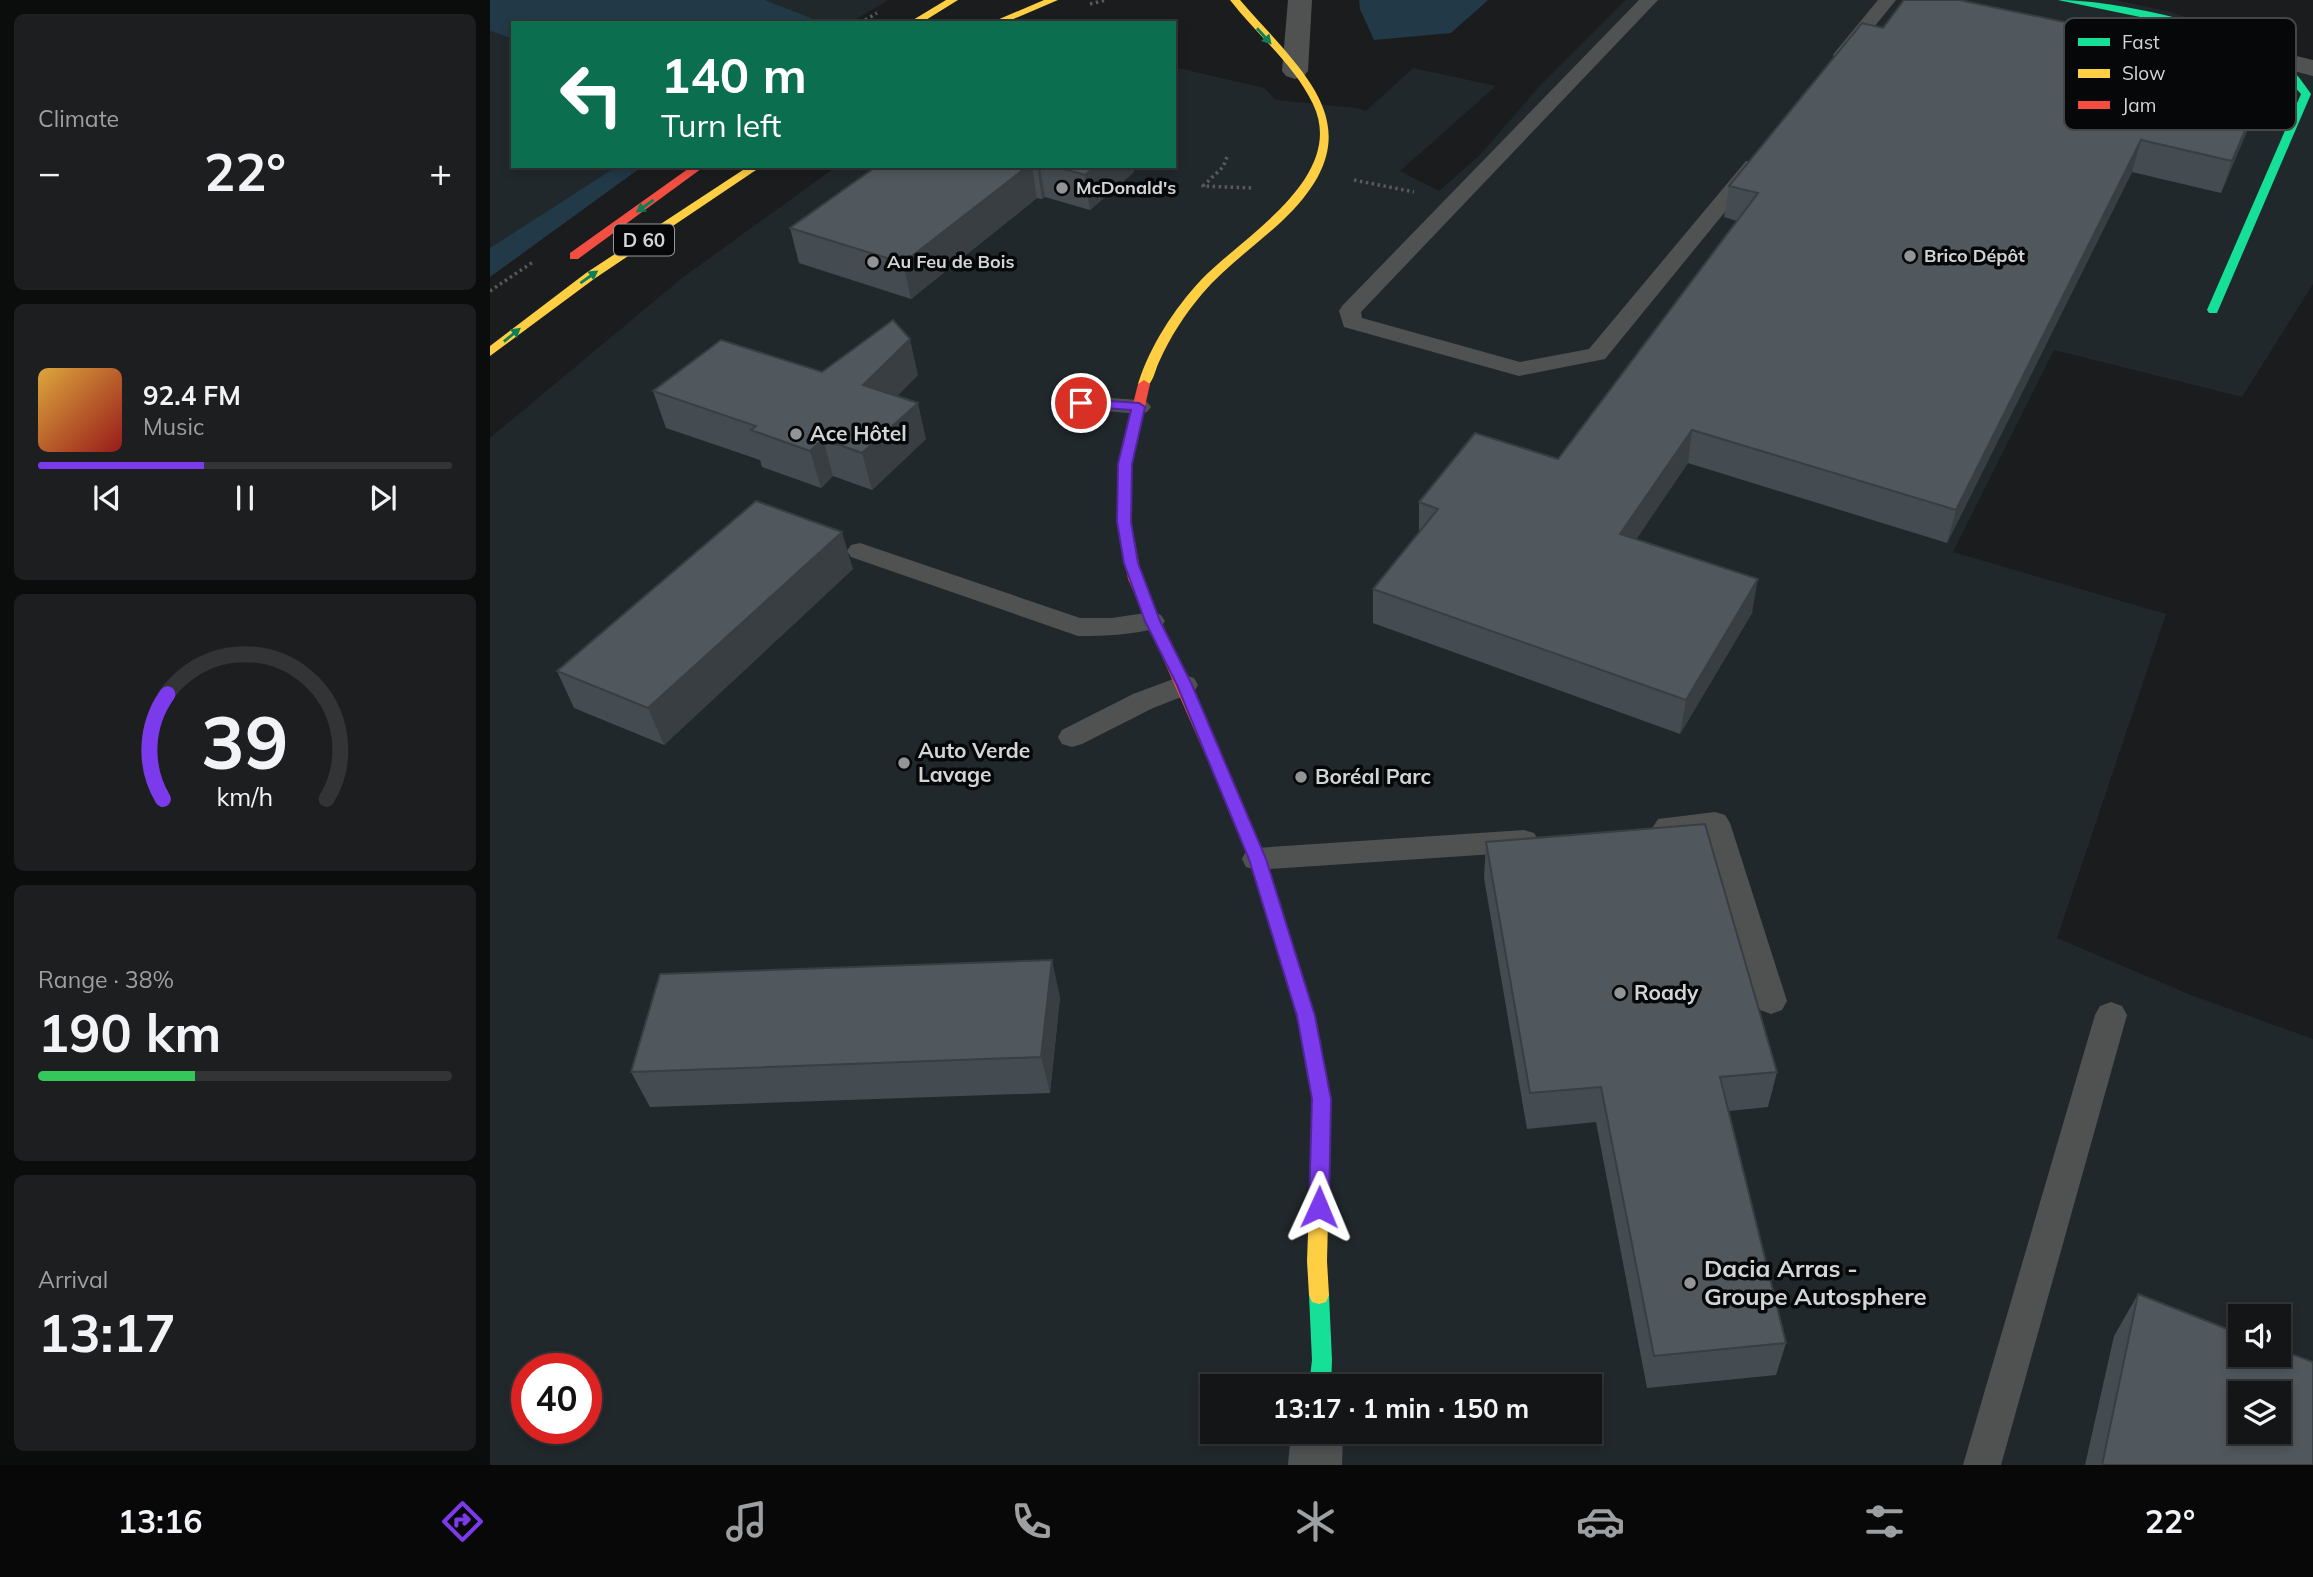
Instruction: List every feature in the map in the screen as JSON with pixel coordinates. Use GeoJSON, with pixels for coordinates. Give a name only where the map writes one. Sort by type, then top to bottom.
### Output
{"type":"FeatureCollection","features":[{"type":"Feature","properties":{"kind":"street"},"geometry":{"type":"LineString","coordinates":[[916,21],[953,0]]}},
{"type":"Feature","properties":{"kind":"street"},"geometry":{"type":"LineString","coordinates":[[1000,21],[1053,0]]}},
{"type":"Feature","properties":{"kind":"street"},"geometry":{"type":"LineString","coordinates":[[1235,0],[1320,105],[1325,125],[1322,146],[1312,175],[1299,197],[1205,284],[1156,352],[1146,375],[1125,464],[1124,522],[1135,579],[1152,621],[1184,685],[1258,859],[1306,1016],[1322,1099],[1317,1261],[1321,1374]]}},
{"type":"Feature","properties":{"kind":"street"},"geometry":{"type":"LineString","coordinates":[[1295,71],[1300,0]]}},
{"type":"Feature","properties":{"kind":"street"},"geometry":{"type":"LineString","coordinates":[[2063,0],[2145,18]]}},
{"type":"Feature","properties":{"kind":"street"},"geometry":{"type":"LineString","coordinates":[[2296,83],[2306,94],[2296,117]]}},
{"type":"Feature","properties":{"kind":"street"},"geometry":{"type":"LineString","coordinates":[[2213,310],[2290,130]]}},
{"type":"Feature","properties":{"kind":"street","name":"D 60"},"geometry":{"type":"LineString","coordinates":[[560,267],[698,168]]}},
{"type":"Feature","properties":{"kind":"street","name":"D 60"},"geometry":{"type":"LineString","coordinates":[[490,352],[590,276],[754,168]]}},
{"type":"Feature","properties":{"kind":"street"},"geometry":{"type":"LineString","coordinates":[[1315,1465],[1316,1444]]}},
{"type":"Feature","properties":{"kind":"lane"},"geometry":{"type":"LineString","coordinates":[[1649,0],[1350,311],[1352,322],[1519,369],[1597,354],[1765,149]]}},
{"type":"Feature","properties":{"kind":"lane"},"geometry":{"type":"LineString","coordinates":[[1832,68],[1887,0]]}},
{"type":"Feature","properties":{"kind":"lane"},"geometry":{"type":"LineString","coordinates":[[1081,403],[1139,407]]}},
{"type":"Feature","properties":{"kind":"lane"},"geometry":{"type":"LineString","coordinates":[[860,551],[1078,627],[1112,627],[1152,621]]}},
{"type":"Feature","properties":{"kind":"lane"},"geometry":{"type":"LineString","coordinates":[[1072,737],[1143,701],[1184,685]]}},
{"type":"Feature","properties":{"kind":"lane"},"geometry":{"type":"LineString","coordinates":[[1634,831],[1715,823],[1771,1001]]}},
{"type":"Feature","properties":{"kind":"lane"},"geometry":{"type":"LineString","coordinates":[[1258,859],[1553,839]]}},
{"type":"Feature","properties":{"kind":"lane"},"geometry":{"type":"LineString","coordinates":[[1982,1465],[2111,1015]]}},
{"type":"Feature","properties":{"kind":"shaded area"},"geometry":{"type":"Polygon","coordinates":[[[490,0],[765,0],[819,21],[511,21],[511,38],[490,31],[490,0]]]}},
{"type":"Feature","properties":{"kind":"shaded area"},"geometry":{"type":"Polygon","coordinates":[[[765,0],[888,0],[853,21],[819,21],[765,0]]]}},
{"type":"Feature","properties":{"kind":"shaded area"},"geometry":{"type":"Polygon","coordinates":[[[1359,0],[1488,0],[1451,33],[1374,40],[1360,9],[1359,0]]]}},
{"type":"Feature","properties":{"kind":"shaded area","name":"Boréal Parc"},"geometry":{"type":"Polygon","coordinates":[[[1626,0],[2115,0],[2188,18],[2064,18],[2064,130],[2296,130],[2296,58],[2313,67],[2313,284],[2242,397],[2054,350],[1953,552],[2166,614],[2057,938],[2191,995],[2313,1039],[2313,1465],[490,1465],[490,438],[682,278],[834,168],[1176,168],[1176,67],[1264,88],[1276,100],[1366,111],[1413,68],[1496,86],[1400,171],[1439,191],[1480,155],[1537,89],[1626,0]]]}},
{"type":"Feature","properties":{"kind":"shaded area"},"geometry":{"type":"Polygon","coordinates":[[[490,31],[511,38],[511,168],[614,168],[490,248],[490,31]]]}},
{"type":"Feature","properties":{"kind":"shaded area"},"geometry":{"type":"Polygon","coordinates":[[[614,168],[640,168],[490,277],[490,248],[614,168]]]}},
{"type":"Feature","properties":{"kind":"building"},"geometry":{"type":"Polygon","coordinates":[[[1904,0],[1959,0],[2064,22],[2064,130],[2245,130],[2232,161],[2141,140],[1956,510],[1692,430],[1620,534],[1758,579],[1686,700],[1373,589],[1438,509],[1419,502],[1475,433],[1558,459],[1758,193],[1729,186],[1862,23],[1883,28],[1904,0]]]}},
{"type":"Feature","properties":{"kind":"building"},"geometry":{"type":"Polygon","coordinates":[[[874,168],[1025,168],[903,263],[790,228],[874,168]]]}},
{"type":"Feature","properties":{"kind":"building"},"geometry":{"type":"Polygon","coordinates":[[[1060,168],[1094,168],[1085,175],[1060,168]]]}},
{"type":"Feature","properties":{"kind":"building"},"geometry":{"type":"Polygon","coordinates":[[[893,320],[910,339],[863,385],[918,403],[862,453],[823,439],[810,451],[751,430],[756,426],[653,391],[721,340],[822,372],[893,320]]]}},
{"type":"Feature","properties":{"kind":"building"},"geometry":{"type":"Polygon","coordinates":[[[756,501],[842,532],[648,708],[557,671],[756,501]]]}},
{"type":"Feature","properties":{"kind":"building"},"geometry":{"type":"Polygon","coordinates":[[[1705,824],[1777,1072],[1720,1077],[1786,1343],[1654,1356],[1601,1087],[1530,1093],[1486,842],[1705,824]]]}},
{"type":"Feature","properties":{"kind":"building"},"geometry":{"type":"Polygon","coordinates":[[[1052,960],[1041,1057],[631,1072],[660,974],[1052,960]]]}},
{"type":"Feature","properties":{"kind":"building"},"geometry":{"type":"Polygon","coordinates":[[[2138,1294],[2228,1329],[2228,1367],[2291,1367],[2291,1354],[2313,1362],[2313,1465],[2102,1465],[2138,1294]]]}},
{"type":"Feature","properties":{"kind":"traffic: fast"},"geometry":{"type":"LineString","coordinates":[[2063,0],[2157,18]]}},
{"type":"Feature","properties":{"kind":"traffic: fast"},"geometry":{"type":"LineString","coordinates":[[2296,81],[2306,94],[2296,117]]}},
{"type":"Feature","properties":{"kind":"traffic: fast"},"geometry":{"type":"LineString","coordinates":[[2213,310],[2290,130]]}},
{"type":"Feature","properties":{"kind":"traffic: fast"},"geometry":{"type":"LineString","coordinates":[[1319,1295],[1321,1374]]}},
{"type":"Feature","properties":{"kind":"traffic: slow"},"geometry":{"type":"LineString","coordinates":[[916,21],[953,0]]}},
{"type":"Feature","properties":{"kind":"traffic: slow"},"geometry":{"type":"LineString","coordinates":[[1000,21],[1053,0]]}},
{"type":"Feature","properties":{"kind":"traffic: slow"},"geometry":{"type":"LineString","coordinates":[[1144,384],[1161,344],[1189,302],[1218,270],[1298,198],[1311,178],[1321,153],[1324,127],[1318,104],[1290,63],[1235,0]]}},
{"type":"Feature","properties":{"kind":"traffic: slow"},"geometry":{"type":"LineString","coordinates":[[490,352],[590,276],[754,168]]}},
{"type":"Feature","properties":{"kind":"traffic: slow"},"geometry":{"type":"LineString","coordinates":[[1219,768],[1257,859],[1306,1016],[1322,1099],[1317,1261],[1319,1295]]}},
{"type":"Feature","properties":{"kind":"traffic: jam"},"geometry":{"type":"LineString","coordinates":[[574,256],[697,168]]}},
{"type":"Feature","properties":{"kind":"traffic: jam"},"geometry":{"type":"LineString","coordinates":[[1144,384],[1125,464],[1124,521],[1135,579],[1219,768]]}},
{"type":"Feature","properties":{"kind":"place","name":"McDonald's"},"geometry":{"type":"Point","coordinates":[1062,188]}},
{"type":"Feature","properties":{"kind":"place","name":"Brico Dépôt"},"geometry":{"type":"Point","coordinates":[1910,256]}},
{"type":"Feature","properties":{"kind":"place","name":"Au Feu de Bois"},"geometry":{"type":"Point","coordinates":[873,262]}},
{"type":"Feature","properties":{"kind":"place","name":"Ace Hôtel"},"geometry":{"type":"Point","coordinates":[796,434]}},
{"type":"Feature","properties":{"kind":"place","name":"Auto Verde Lavage"},"geometry":{"type":"Point","coordinates":[904,763]}},
{"type":"Feature","properties":{"kind":"place","name":"Boréal Parc"},"geometry":{"type":"Point","coordinates":[1301,777]}},
{"type":"Feature","properties":{"kind":"place","name":"Roady"},"geometry":{"type":"Point","coordinates":[1620,993]}},
{"type":"Feature","properties":{"kind":"place","name":"Dacia Arras - Groupe Autosphere"},"geometry":{"type":"Point","coordinates":[1690,1283]}},
{"type":"Feature","properties":{"kind":"route"},"geometry":{"type":"LineString","coordinates":[[1081,403],[1139,407],[1125,464],[1124,522],[1131,563],[1152,621],[1184,685],[1258,859],[1306,1016],[1322,1099],[1319,1207]]}}]}
